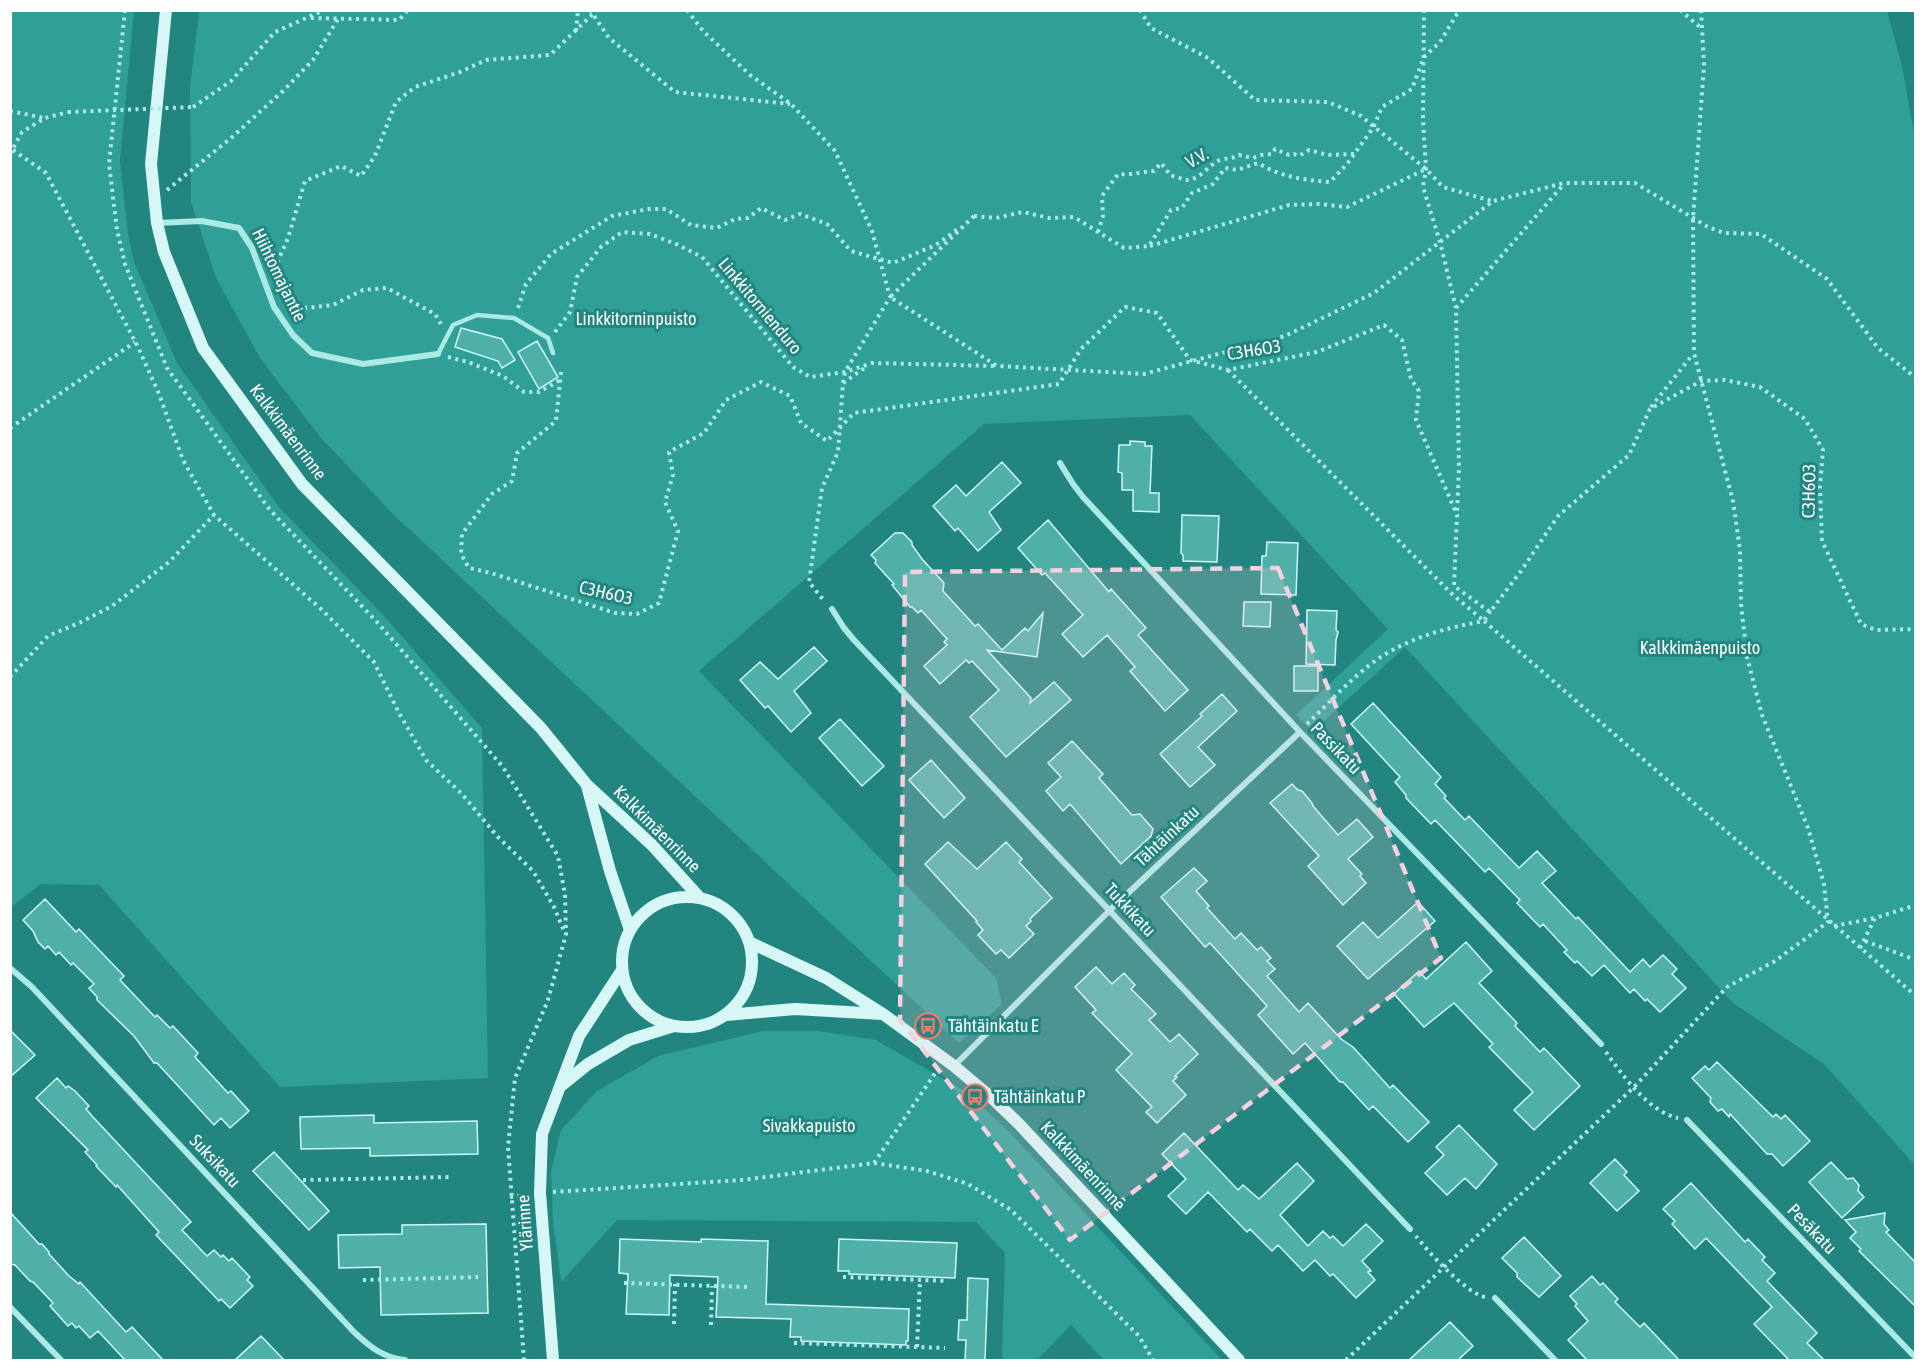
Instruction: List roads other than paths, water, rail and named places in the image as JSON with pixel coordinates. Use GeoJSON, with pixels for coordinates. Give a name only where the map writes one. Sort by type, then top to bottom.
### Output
{"type":"FeatureCollection","features":[{"type":"Feature","properties":{"kind":"street","name":"Kalkkimäenrinne"},"geometry":{"type":"LineString","coordinates":[[166,10],[151,164],[157,223],[164,252],[203,348],[302,484],[541,728],[587,785],[652,845],[700,898]]}},
{"type":"Feature","properties":{"kind":"street","name":"Hiihtomajantie"},"geometry":{"type":"LineString","coordinates":[[157,223],[202,221],[239,228],[252,248],[274,306],[293,335],[312,353],[363,364],[438,354]]}},
{"type":"Feature","properties":{"kind":"street","name":"Passikatu"},"geometry":{"type":"LineString","coordinates":[[1060,463],[1083,497],[1300,732],[1601,1044]]}},
{"type":"Feature","properties":{"kind":"street","name":"Tukkikatu"},"geometry":{"type":"LineString","coordinates":[[832,609],[854,640],[1410,1229]]}},
{"type":"Feature","properties":{"kind":"street","name":"Tähtäinkatu"},"geometry":{"type":"LineString","coordinates":[[950,1062],[1300,732]]}},
{"type":"Feature","properties":{"kind":"street","name":"Kalkkimäenrinne"},"geometry":{"type":"LineString","coordinates":[[587,785],[610,871],[630,930]]}},
{"type":"Feature","properties":{"kind":"street"},"geometry":{"type":"LineString","coordinates":[[674,1026],[649,1016],[639,1007],[628,990],[622,970],[624,943],[638,919],[660,903],[686,897],[713,902],[735,918],[749,942],[752,969],[749,982],[744,994],[726,1015]]}},
{"type":"Feature","properties":{"kind":"street","name":"Kalkkimäenrinne"},"geometry":{"type":"LineString","coordinates":[[749,942],[826,978],[883,1014],[950,1062],[1019,1124],[1239,1360]]}},
{"type":"Feature","properties":{"kind":"street","name":"Suksikatu"},"geometry":{"type":"LineString","coordinates":[[10,968],[32,987],[354,1332],[379,1353],[390,1358],[405,1360]]}},
{"type":"Feature","properties":{"kind":"street","name":"Ylärinne"},"geometry":{"type":"LineString","coordinates":[[554,1360],[540,1193],[542,1134],[579,1036],[622,970]]}},
{"type":"Feature","properties":{"kind":"street"},"geometry":{"type":"LineString","coordinates":[[561,1085],[588,1064],[629,1040],[674,1026],[701,1026],[726,1015],[795,1010],[883,1014]]}},
{"type":"Feature","properties":{"kind":"street","name":"Pesäkatu"},"geometry":{"type":"LineString","coordinates":[[1688,1120],[1916,1358]]}},
{"type":"Feature","properties":{"kind":"street"},"geometry":{"type":"LineString","coordinates":[[1495,1298],[1555,1360]]}},
{"type":"Feature","properties":{"kind":"street"},"geometry":{"type":"LineString","coordinates":[[10,1307],[61,1360]]}},
{"type":"Feature","properties":{"kind":"lane"},"geometry":{"type":"LineString","coordinates":[[438,354],[453,325],[477,315],[514,318],[548,338],[554,353]]}},
{"type":"Feature","properties":{"kind":"place","name":"Tähtäinkatu E"},"geometry":{"type":"Point","coordinates":[928,1026]}},
{"type":"Feature","properties":{"kind":"place","name":"Tähtäinkatu P"},"geometry":{"type":"Point","coordinates":[975,1097]}},
{"type":"Feature","properties":{"kind":"park label","name":"Linkkitorninpuisto"},"geometry":{"type":"Point","coordinates":[636,319]}},
{"type":"Feature","properties":{"kind":"park label","name":"Kalkkimäenpuisto"},"geometry":{"type":"Point","coordinates":[1700,648]}},
{"type":"Feature","properties":{"kind":"park label","name":"Sivakkapuisto"},"geometry":{"type":"Point","coordinates":[809,1126]}}]}
